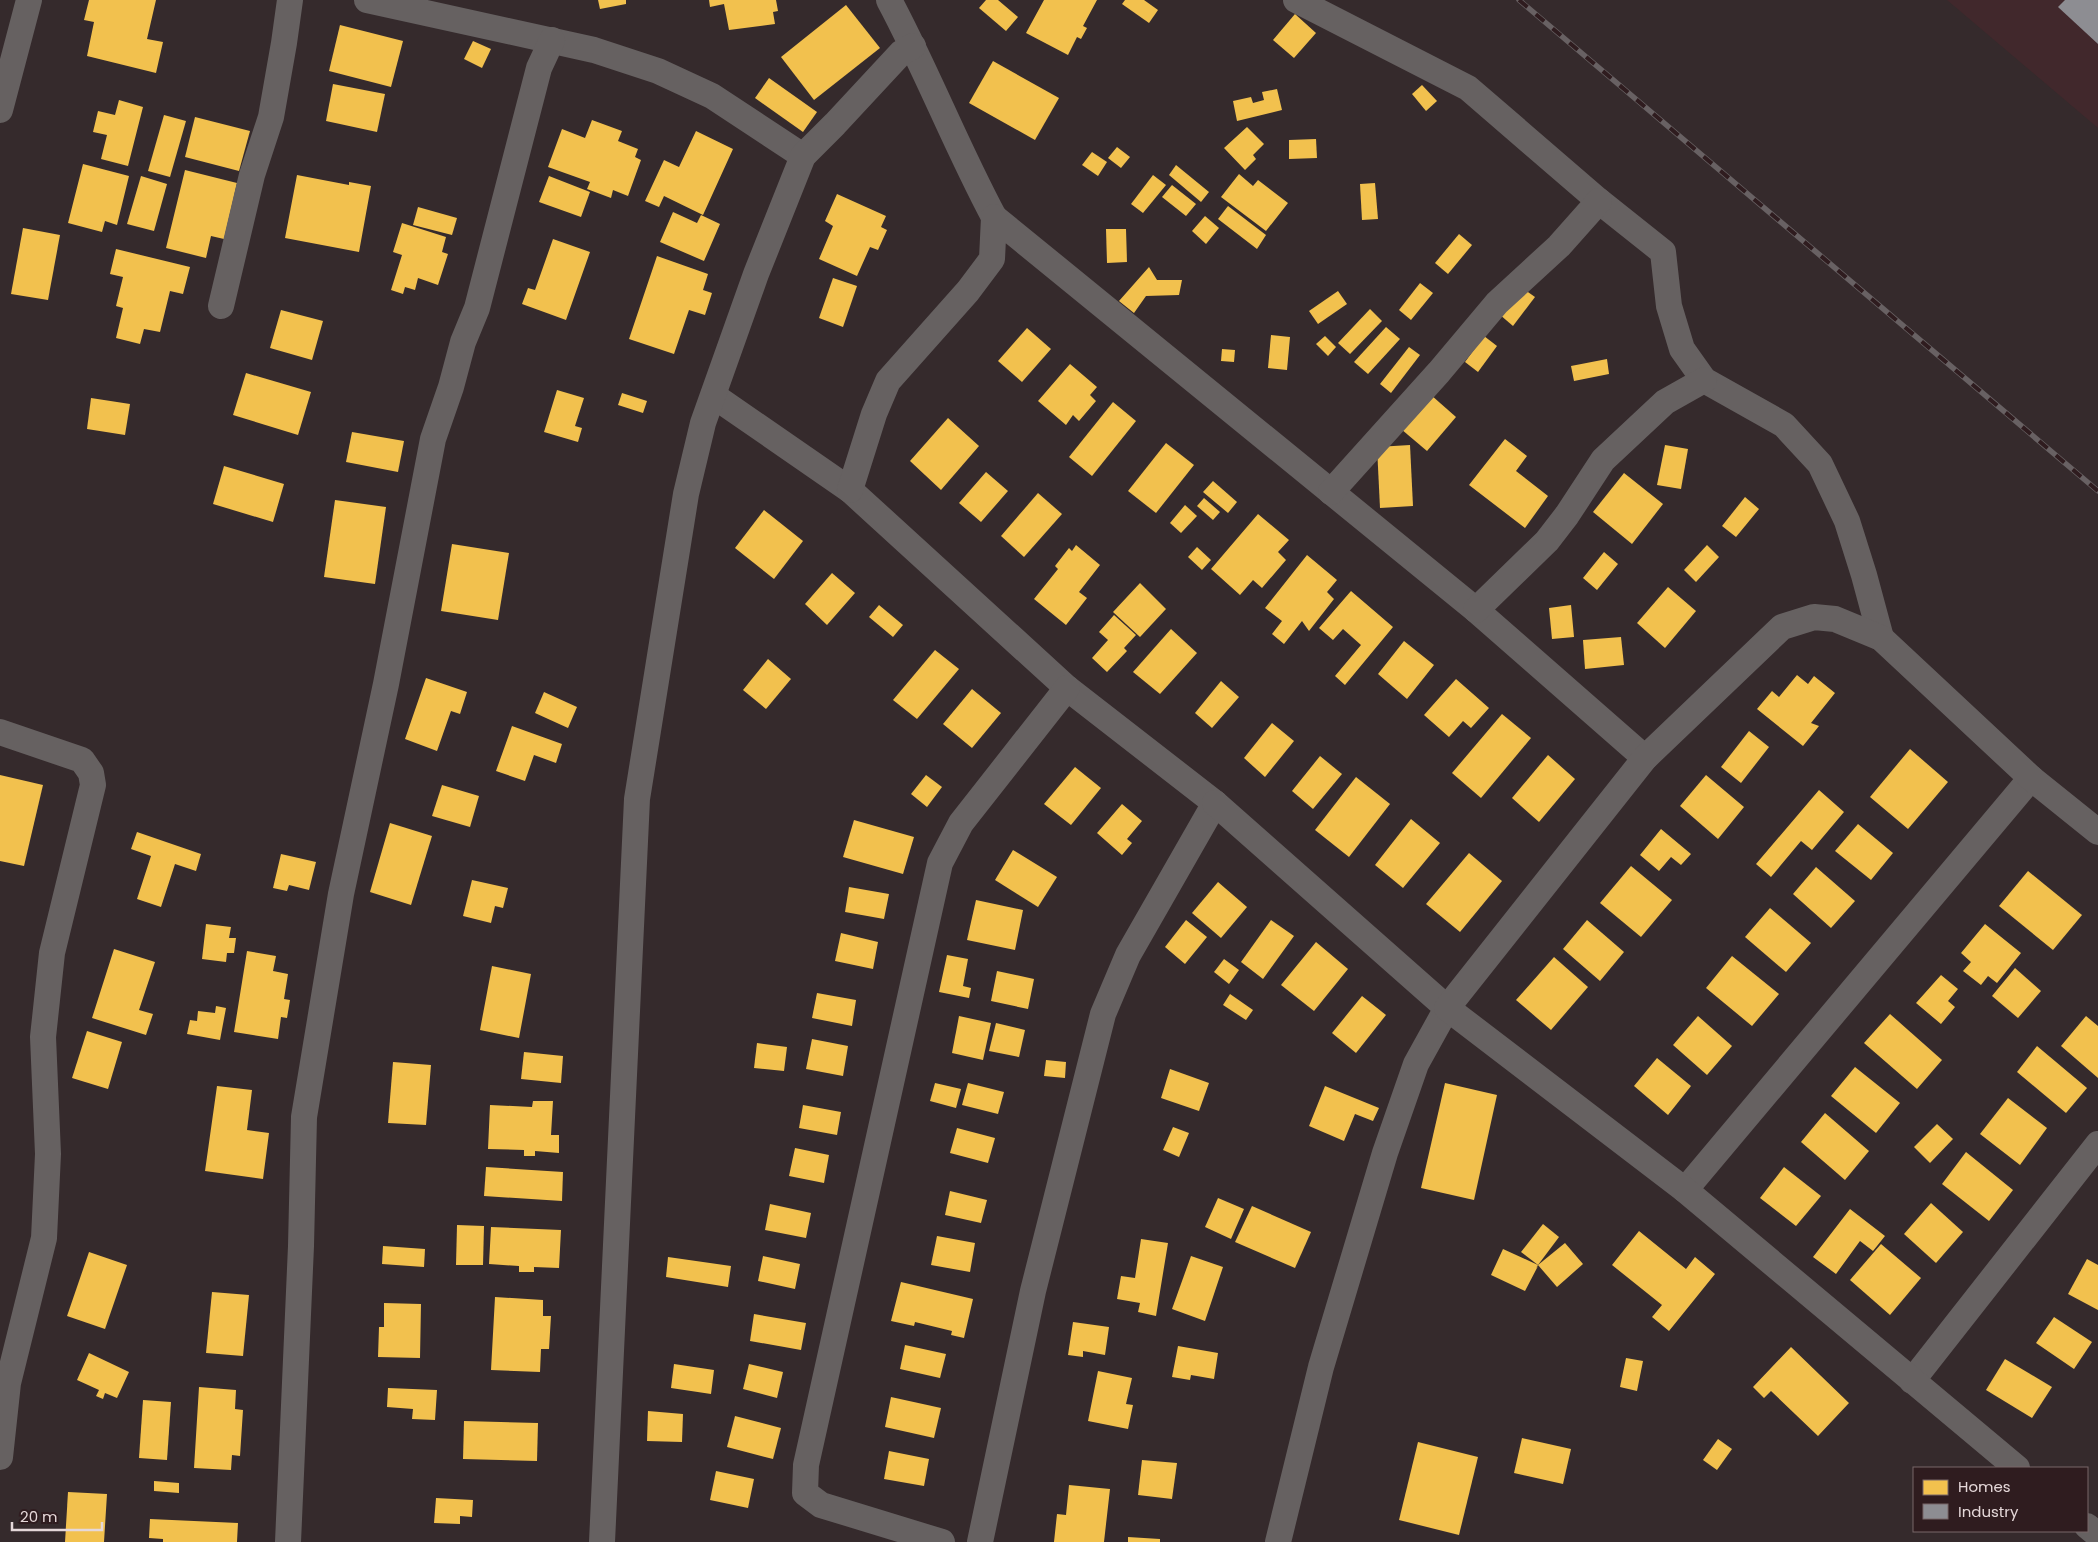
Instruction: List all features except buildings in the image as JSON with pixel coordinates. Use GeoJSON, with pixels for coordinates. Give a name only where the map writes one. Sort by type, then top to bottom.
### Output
{"type":"FeatureCollection","features":[{"type":"Feature","properties":{"kind":"street"},"geometry":{"type":"LineString","coordinates":[[0,110],[29,0]]}},
{"type":"Feature","properties":{"kind":"street"},"geometry":{"type":"LineString","coordinates":[[221,306],[252,175],[271,117],[290,0]]}},
{"type":"Feature","properties":{"kind":"street"},"geometry":{"type":"LineString","coordinates":[[367,0],[594,50],[658,71],[712,96],[803,156]]}},
{"type":"Feature","properties":{"kind":"street"},"geometry":{"type":"LineString","coordinates":[[889,0],[913,46],[971,173],[994,216],[1476,610],[1645,758]]}},
{"type":"Feature","properties":{"kind":"street"},"geometry":{"type":"LineString","coordinates":[[1296,0],[1468,88],[1599,201],[1663,252],[1669,306],[1682,349],[1704,380],[1784,425],[1820,464],[1847,521],[1864,575],[1880,638]]}},
{"type":"Feature","properties":{"kind":"street"},"geometry":{"type":"LineString","coordinates":[[288,1542],[301,1246],[304,1117],[341,894],[386,684],[433,439],[451,387],[463,342],[477,308],[539,68],[552,40]]}},
{"type":"Feature","properties":{"kind":"street"},"geometry":{"type":"LineString","coordinates":[[602,1542],[637,799],[686,494],[703,423],[756,274],[803,156],[836,124],[901,53],[913,46]]}},
{"type":"Feature","properties":{"kind":"street"},"geometry":{"type":"LineString","coordinates":[[1331,492],[1439,372],[1497,303],[1559,246],[1599,201]]}},
{"type":"Feature","properties":{"kind":"street"},"geometry":{"type":"LineString","coordinates":[[850,490],[874,414],[888,382],[968,291],[992,259],[994,216]]}},
{"type":"Feature","properties":{"kind":"street"},"geometry":{"type":"LineString","coordinates":[[1476,610],[1547,541],[1604,460],[1665,402],[1704,380]]}},
{"type":"Feature","properties":{"kind":"street"},"geometry":{"type":"LineString","coordinates":[[714,396],[850,490],[1066,688],[1215,803],[1447,1008],[1685,1190],[2016,1467]]}},
{"type":"Feature","properties":{"kind":"street"},"geometry":{"type":"LineString","coordinates":[[1278,1542],[1321,1367],[1385,1153],[1416,1064],[1447,1008],[1645,758],[1782,626],[1814,617],[1835,619],[1880,638],[2031,778],[2098,832]]}},
{"type":"Feature","properties":{"kind":"street"},"geometry":{"type":"LineString","coordinates":[[942,1542],[821,1505],[805,1493],[806,1465],[940,863],[961,822],[1066,688]]}},
{"type":"Feature","properties":{"kind":"street"},"geometry":{"type":"LineString","coordinates":[[0,732],[82,760],[91,773],[93,785],[52,952],[43,1037],[48,1154],[44,1238],[8,1383],[0,1457]]}},
{"type":"Feature","properties":{"kind":"street"},"geometry":{"type":"LineString","coordinates":[[1685,1190],[2031,778]]}},
{"type":"Feature","properties":{"kind":"street"},"geometry":{"type":"LineString","coordinates":[[980,1542],[1033,1291],[1103,1014],[1128,955],[1215,803]]}},
{"type":"Feature","properties":{"kind":"street"},"geometry":{"type":"LineString","coordinates":[[1912,1381],[2098,1144]]}},
{"type":"Feature","properties":{"kind":"street"},"geometry":{"type":"LineString","coordinates":[[2088,1527],[2098,1535]]}},
{"type":"Feature","properties":{"kind":"shaded area"},"geometry":{"type":"Polygon","coordinates":[[[1947,0],[2098,0],[2098,128],[1947,0]]]}},
{"type":"Feature","properties":{"kind":"railway"},"geometry":{"type":"LineString","coordinates":[[1519,0],[2098,491]]}}]}
